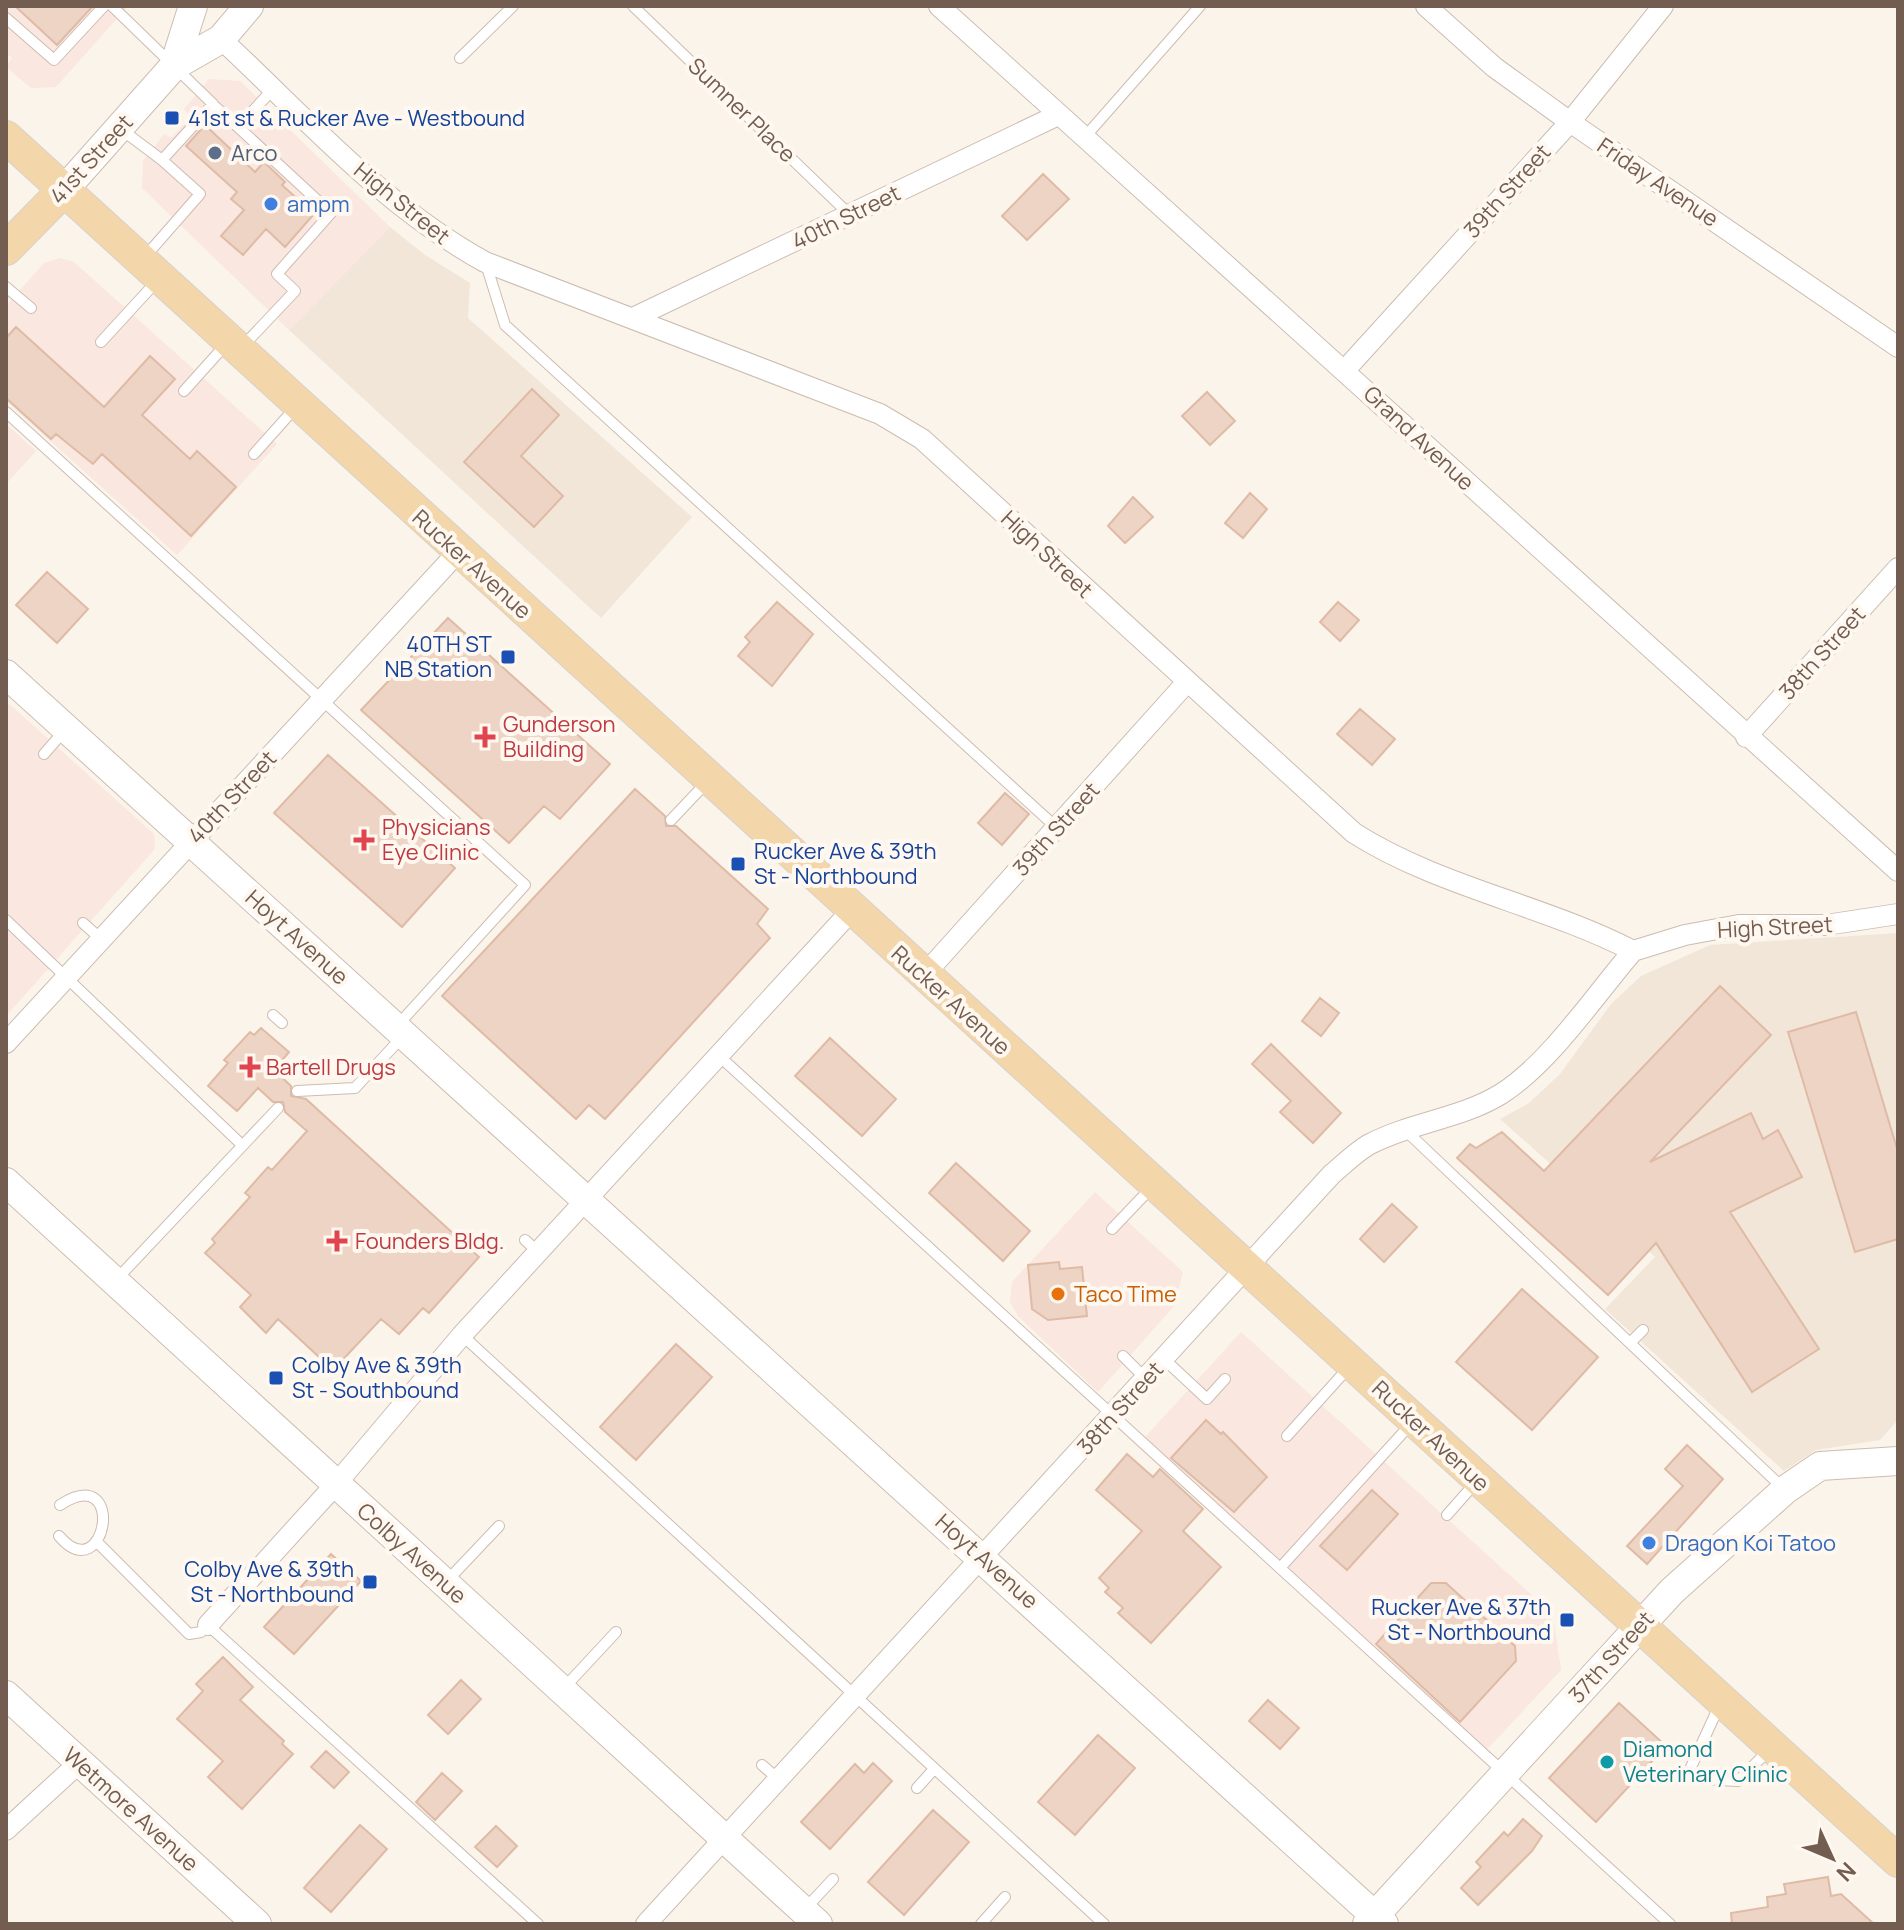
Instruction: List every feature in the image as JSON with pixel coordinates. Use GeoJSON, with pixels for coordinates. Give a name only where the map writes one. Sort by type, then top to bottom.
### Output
{"type":"FeatureCollection","features":[{"type":"Feature","properties":{"kind":"main road","name":"Rucker Avenue"},"geometry":{"type":"LineString","coordinates":[[6,137],[1898,1861]]}},
{"type":"Feature","properties":{"kind":"main road","name":"41st Street"},"geometry":{"type":"LineString","coordinates":[[6,249],[64,190]]}},
{"type":"Feature","properties":{"kind":"street","name":"41st Street"},"geometry":{"type":"LineString","coordinates":[[174,66],[193,6]]}},
{"type":"Feature","properties":{"kind":"street","name":"41st Street"},"geometry":{"type":"LineString","coordinates":[[64,190],[174,66],[221,39],[249,6]]}},
{"type":"Feature","properties":{"kind":"street","name":"Grand Avenue"},"geometry":{"type":"LineString","coordinates":[[939,6],[1898,871]]}},
{"type":"Feature","properties":{"kind":"street","name":"Friday Avenue"},"geometry":{"type":"LineString","coordinates":[[1426,6],[1494,67],[1570,122],[1898,347]]}},
{"type":"Feature","properties":{"kind":"street","name":"39th Street"},"geometry":{"type":"LineString","coordinates":[[1345,370],[1570,122],[1663,6]]}},
{"type":"Feature","properties":{"kind":"street","name":"High Street"},"geometry":{"type":"LineString","coordinates":[[221,39],[385,195],[440,237],[485,262],[880,414],[922,439],[1354,833],[1387,854],[1589,928],[1633,951],[1685,935],[1739,925],[1826,925],[1898,914]]}},
{"type":"Feature","properties":{"kind":"street","name":"40th Street"},"geometry":{"type":"LineString","coordinates":[[633,318],[1058,115]]}},
{"type":"Feature","properties":{"kind":"street","name":"40th Street"},"geometry":{"type":"LineString","coordinates":[[6,1043],[458,552]]}},
{"type":"Feature","properties":{"kind":"street","name":"38th Street"},"geometry":{"type":"LineString","coordinates":[[1746,737],[1898,568]]}},
{"type":"Feature","properties":{"kind":"street","name":"Hoyt Avenue"},"geometry":{"type":"LineString","coordinates":[[7,678],[982,1556],[1375,1921]]}},
{"type":"Feature","properties":{"kind":"street","name":"39th Street"},"geometry":{"type":"LineString","coordinates":[[924,975],[1187,682]]}},
{"type":"Feature","properties":{"kind":"street"},"geometry":{"type":"LineString","coordinates":[[208,1625],[336,1484],[462,1335],[532,1246],[589,1199],[852,910]]}},
{"type":"Feature","properties":{"kind":"street","name":"38th Street"},"geometry":{"type":"LineString","coordinates":[[646,1924],[723,1837],[770,1771],[852,1696],[1112,1417],[1332,1174],[1369,1145],[1405,1130],[1457,1115],[1502,1093],[1541,1061],[1633,951]]}},
{"type":"Feature","properties":{"kind":"street","name":"Colby Avenue"},"geometry":{"type":"LineString","coordinates":[[6,1182],[811,1918]]}},
{"type":"Feature","properties":{"kind":"street","name":"37th Street"},"geometry":{"type":"LineString","coordinates":[[1375,1921],[1638,1627],[1683,1580],[1785,1490],[1820,1466],[1898,1461]]}},
{"type":"Feature","properties":{"kind":"street","name":"Wetmore Avenue"},"geometry":{"type":"LineString","coordinates":[[6,1695],[257,1924]]}},
{"type":"Feature","properties":{"kind":"street"},"geometry":{"type":"LineString","coordinates":[[6,1830],[80,1762]]}},
{"type":"Feature","properties":{"kind":"lane"},"geometry":{"type":"LineString","coordinates":[[6,18],[54,60],[104,6]]}},
{"type":"Feature","properties":{"kind":"lane"},"geometry":{"type":"LineString","coordinates":[[112,6],[211,103],[331,213],[277,274],[295,291],[184,391]]}},
{"type":"Feature","properties":{"kind":"lane"},"geometry":{"type":"LineString","coordinates":[[460,58],[513,6]]}},
{"type":"Feature","properties":{"kind":"lane","name":"Sumner Place"},"geometry":{"type":"LineString","coordinates":[[633,6],[850,215]]}},
{"type":"Feature","properties":{"kind":"lane"},"geometry":{"type":"LineString","coordinates":[[1084,138],[1200,6]]}},
{"type":"Feature","properties":{"kind":"lane"},"geometry":{"type":"LineString","coordinates":[[238,127],[274,88]]}},
{"type":"Feature","properties":{"kind":"lane"},"geometry":{"type":"LineString","coordinates":[[162,160],[211,103]]}},
{"type":"Feature","properties":{"kind":"lane"},"geometry":{"type":"LineString","coordinates":[[101,342],[200,194],[120,128]]}},
{"type":"Feature","properties":{"kind":"lane"},"geometry":{"type":"LineString","coordinates":[[485,262],[505,325],[1057,828]]}},
{"type":"Feature","properties":{"kind":"lane"},"geometry":{"type":"LineString","coordinates":[[6,287],[31,308]]}},
{"type":"Feature","properties":{"kind":"lane"},"geometry":{"type":"LineString","coordinates":[[254,454],[298,405]]}},
{"type":"Feature","properties":{"kind":"lane"},"geometry":{"type":"LineString","coordinates":[[6,412],[525,885],[355,1088],[297,1091]]}},
{"type":"Feature","properties":{"kind":"lane"},"geometry":{"type":"LineString","coordinates":[[44,754],[66,729]]}},
{"type":"Feature","properties":{"kind":"lane"},"geometry":{"type":"LineString","coordinates":[[671,820],[709,780]]}},
{"type":"Feature","properties":{"kind":"lane"},"geometry":{"type":"LineString","coordinates":[[6,920],[242,1145]]}},
{"type":"Feature","properties":{"kind":"lane"},"geometry":{"type":"LineString","coordinates":[[83,923],[101,939]]}},
{"type":"Feature","properties":{"kind":"lane"},"geometry":{"type":"LineString","coordinates":[[718,1055],[1670,1924]]}},
{"type":"Feature","properties":{"kind":"lane"},"geometry":{"type":"LineString","coordinates":[[115,1282],[278,1108]]}},
{"type":"Feature","properties":{"kind":"lane"},"geometry":{"type":"LineString","coordinates":[[1405,1130],[1785,1490]]}},
{"type":"Feature","properties":{"kind":"lane"},"geometry":{"type":"LineString","coordinates":[[1112,1229],[1155,1183]]}},
{"type":"Feature","properties":{"kind":"lane"},"geometry":{"type":"LineString","coordinates":[[1630,1343],[1643,1330]]}},
{"type":"Feature","properties":{"kind":"lane"},"geometry":{"type":"LineString","coordinates":[[462,1335],[1104,1924]]}},
{"type":"Feature","properties":{"kind":"lane"},"geometry":{"type":"LineString","coordinates":[[1123,1356],[1146,1379]]}},
{"type":"Feature","properties":{"kind":"lane"},"geometry":{"type":"LineString","coordinates":[[1164,1359],[1207,1399],[1225,1379]]}},
{"type":"Feature","properties":{"kind":"lane"},"geometry":{"type":"LineString","coordinates":[[1287,1436],[1352,1364]]}},
{"type":"Feature","properties":{"kind":"lane"},"geometry":{"type":"LineString","coordinates":[[1280,1568],[1414,1420]]}},
{"type":"Feature","properties":{"kind":"lane"},"geometry":{"type":"LineString","coordinates":[[1447,1515],[1478,1479]]}},
{"type":"Feature","properties":{"kind":"lane"},"geometry":{"type":"LineString","coordinates":[[59,1536],[72,1546],[89,1546],[97,1542],[106,1520],[99,1505],[77,1497],[60,1505]]}},
{"type":"Feature","properties":{"kind":"lane"},"geometry":{"type":"LineString","coordinates":[[445,1583],[499,1526]]}},
{"type":"Feature","properties":{"kind":"lane"},"geometry":{"type":"LineString","coordinates":[[97,1542],[189,1634],[201,1632],[208,1625],[538,1924]]}},
{"type":"Feature","properties":{"kind":"lane"},"geometry":{"type":"LineString","coordinates":[[563,1690],[616,1632]]}},
{"type":"Feature","properties":{"kind":"lane"},"geometry":{"type":"LineString","coordinates":[[1722,1701],[1686,1778],[1738,1781],[1772,1746]]}},
{"type":"Feature","properties":{"kind":"lane"},"geometry":{"type":"LineString","coordinates":[[917,1788],[934,1769]]}},
{"type":"Feature","properties":{"kind":"lane"},"geometry":{"type":"LineString","coordinates":[[811,1918],[833,1879]]}},
{"type":"Feature","properties":{"kind":"lane"},"geometry":{"type":"LineString","coordinates":[[981,1924],[1005,1897]]}},
{"type":"Feature","properties":{"kind":"shaded area"},"geometry":{"type":"Polygon","coordinates":[[[6,6],[128,6],[56,87],[31,88],[6,67],[12,58],[6,53],[6,6]]]}},
{"type":"Feature","properties":{"kind":"shaded area"},"geometry":{"type":"Polygon","coordinates":[[[209,79],[240,81],[390,227],[289,330],[142,188],[143,161],[164,134],[171,138],[191,117],[184,109],[209,79]]]}},
{"type":"Feature","properties":{"kind":"shaded area"},"geometry":{"type":"Polygon","coordinates":[[[390,227],[425,255],[470,283],[468,318],[692,517],[601,618],[289,330],[390,227]]]}},
{"type":"Feature","properties":{"kind":"shaded area"},"geometry":{"type":"Polygon","coordinates":[[[60,258],[74,262],[277,444],[177,555],[6,401],[6,306],[44,263],[60,258]]]}},
{"type":"Feature","properties":{"kind":"shaded area"},"geometry":{"type":"Polygon","coordinates":[[[6,424],[36,451],[6,484],[6,424]]]}},
{"type":"Feature","properties":{"kind":"shaded area"},"geometry":{"type":"Polygon","coordinates":[[[6,701],[154,834],[155,844],[154,850],[6,1016],[6,701]]]}},
{"type":"Feature","properties":{"kind":"shaded area"},"geometry":{"type":"Polygon","coordinates":[[[1898,933],[1898,1420],[1880,1440],[1816,1450],[1784,1471],[1605,1309],[1655,1257],[1500,1119],[1529,1103],[1560,1074],[1611,1004],[1641,976],[1710,945],[1898,933]]]}},
{"type":"Feature","properties":{"kind":"shaded area"},"geometry":{"type":"Polygon","coordinates":[[[1095,1192],[1183,1272],[1174,1306],[1098,1392],[1018,1316],[1010,1302],[1012,1282],[1095,1192]]]}},
{"type":"Feature","properties":{"kind":"shaded area"},"geometry":{"type":"Polygon","coordinates":[[[1241,1332],[1535,1598],[1554,1623],[1561,1670],[1481,1756],[1138,1445],[1241,1332]]]}},
{"type":"Feature","properties":{"kind":"building"},"geometry":{"type":"Polygon","coordinates":[[[15,6],[93,6],[57,45],[15,6]]]}},
{"type":"Feature","properties":{"kind":"building","name":"ampm"},"geometry":{"type":"Polygon","coordinates":[[[205,125],[255,172],[264,162],[285,182],[282,185],[314,214],[285,247],[266,229],[243,255],[221,236],[244,210],[231,199],[237,192],[186,146],[205,125]]]}},
{"type":"Feature","properties":{"kind":"building"},"geometry":{"type":"Polygon","coordinates":[[[1043,174],[1069,199],[1027,240],[1002,216],[1043,174]]]}},
{"type":"Feature","properties":{"kind":"building"},"geometry":{"type":"Polygon","coordinates":[[[16,327],[104,407],[150,356],[175,379],[142,415],[190,459],[197,451],[236,487],[191,536],[102,454],[93,464],[56,434],[51,439],[6,398],[6,338],[16,327]]]}},
{"type":"Feature","properties":{"kind":"building"},"geometry":{"type":"Polygon","coordinates":[[[532,389],[559,415],[521,456],[563,496],[534,527],[464,462],[532,389]]]}},
{"type":"Feature","properties":{"kind":"building"},"geometry":{"type":"Polygon","coordinates":[[[1207,392],[1235,421],[1210,445],[1182,416],[1207,392]]]}},
{"type":"Feature","properties":{"kind":"building"},"geometry":{"type":"Polygon","coordinates":[[[1250,493],[1267,509],[1243,538],[1225,523],[1250,493]]]}},
{"type":"Feature","properties":{"kind":"building"},"geometry":{"type":"Polygon","coordinates":[[[1133,497],[1153,517],[1125,543],[1108,526],[1133,497]]]}},
{"type":"Feature","properties":{"kind":"building"},"geometry":{"type":"Polygon","coordinates":[[[47,572],[88,609],[57,643],[16,605],[47,572]]]}},
{"type":"Feature","properties":{"kind":"building"},"geometry":{"type":"Polygon","coordinates":[[[777,602],[813,634],[772,686],[738,656],[750,642],[745,637],[777,602]]]}},
{"type":"Feature","properties":{"kind":"building"},"geometry":{"type":"Polygon","coordinates":[[[1338,602],[1359,620],[1340,641],[1320,622],[1338,602]]]}},
{"type":"Feature","properties":{"kind":"building","name":"Gunderson Building"},"geometry":{"type":"Polygon","coordinates":[[[448,618],[610,764],[560,819],[544,806],[509,843],[361,710],[448,618]]]}},
{"type":"Feature","properties":{"kind":"building"},"geometry":{"type":"Polygon","coordinates":[[[1360,709],[1395,739],[1372,765],[1337,734],[1360,709]]]}},
{"type":"Feature","properties":{"kind":"building","name":"Physicians Eye Clinic"},"geometry":{"type":"Polygon","coordinates":[[[328,755],[455,868],[402,927],[274,813],[328,755]]]}},
{"type":"Feature","properties":{"kind":"building"},"geometry":{"type":"Polygon","coordinates":[[[635,789],[665,816],[666,826],[676,826],[768,909],[757,924],[770,938],[605,1119],[589,1105],[576,1119],[442,996],[635,789]]]}},
{"type":"Feature","properties":{"kind":"building"},"geometry":{"type":"Polygon","coordinates":[[[1005,793],[1029,814],[1002,845],[978,823],[1005,793]]]}},
{"type":"Feature","properties":{"kind":"building"},"geometry":{"type":"Polygon","coordinates":[[[1720,986],[1771,1035],[1650,1162],[1751,1113],[1763,1139],[1778,1130],[1802,1177],[1730,1212],[1819,1349],[1752,1392],[1656,1243],[1608,1295],[1457,1158],[1470,1144],[1476,1148],[1502,1132],[1544,1171],[1720,986]]]}},
{"type":"Feature","properties":{"kind":"building"},"geometry":{"type":"Polygon","coordinates":[[[1320,998],[1339,1013],[1321,1036],[1302,1021],[1320,998]]]}},
{"type":"Feature","properties":{"kind":"building"},"geometry":{"type":"Polygon","coordinates":[[[1856,1012],[1898,1152],[1898,1239],[1855,1252],[1788,1032],[1856,1012]]]}},
{"type":"Feature","properties":{"kind":"building","name":"Founders Bldg."},"geometry":{"type":"Polygon","coordinates":[[[261,1028],[289,1052],[274,1070],[291,1086],[291,1096],[306,1099],[479,1257],[429,1313],[423,1308],[399,1334],[381,1319],[333,1370],[278,1319],[266,1333],[240,1307],[251,1295],[205,1253],[215,1243],[212,1239],[250,1197],[245,1193],[268,1167],[272,1170],[307,1131],[285,1112],[283,1102],[273,1102],[258,1088],[237,1111],[208,1086],[228,1063],[224,1060],[250,1032],[254,1035],[261,1028]]]}},
{"type":"Feature","properties":{"kind":"building"},"geometry":{"type":"Polygon","coordinates":[[[830,1038],[896,1099],[862,1136],[795,1076],[830,1038]]]}},
{"type":"Feature","properties":{"kind":"building"},"geometry":{"type":"Polygon","coordinates":[[[1271,1044],[1341,1113],[1313,1143],[1280,1112],[1291,1101],[1252,1064],[1271,1044]]]}},
{"type":"Feature","properties":{"kind":"building"},"geometry":{"type":"Polygon","coordinates":[[[956,1163],[1030,1231],[1003,1261],[929,1193],[956,1163]]]}},
{"type":"Feature","properties":{"kind":"building"},"geometry":{"type":"Polygon","coordinates":[[[1392,1204],[1417,1227],[1384,1262],[1360,1239],[1392,1204]]]}},
{"type":"Feature","properties":{"kind":"building","name":"Taco Time"},"geometry":{"type":"Polygon","coordinates":[[[1059,1262],[1060,1269],[1082,1267],[1087,1316],[1048,1320],[1032,1309],[1028,1265],[1059,1262]]]}},
{"type":"Feature","properties":{"kind":"building"},"geometry":{"type":"Polygon","coordinates":[[[1522,1289],[1598,1357],[1532,1430],[1456,1362],[1522,1289]]]}},
{"type":"Feature","properties":{"kind":"building"},"geometry":{"type":"Polygon","coordinates":[[[676,1344],[712,1377],[636,1460],[600,1427],[676,1344]]]}},
{"type":"Feature","properties":{"kind":"building"},"geometry":{"type":"Polygon","coordinates":[[[1206,1420],[1221,1434],[1223,1432],[1267,1477],[1234,1512],[1171,1458],[1206,1420]]]}},
{"type":"Feature","properties":{"kind":"building"},"geometry":{"type":"Polygon","coordinates":[[[1687,1445],[1723,1479],[1647,1564],[1627,1546],[1683,1486],[1665,1469],[1687,1445]]]}},
{"type":"Feature","properties":{"kind":"building"},"geometry":{"type":"Polygon","coordinates":[[[1127,1454],[1153,1477],[1160,1469],[1203,1509],[1183,1531],[1221,1567],[1151,1643],[1118,1613],[1123,1608],[1105,1592],[1109,1588],[1099,1578],[1142,1531],[1096,1490],[1127,1454]]]}},
{"type":"Feature","properties":{"kind":"building"},"geometry":{"type":"Polygon","coordinates":[[[1372,1490],[1398,1514],[1347,1570],[1320,1546],[1372,1490]]]}},
{"type":"Feature","properties":{"kind":"building"},"geometry":{"type":"Polygon","coordinates":[[[331,1554],[361,1581],[294,1654],[264,1627],[331,1554]]]}},
{"type":"Feature","properties":{"kind":"building"},"geometry":{"type":"Polygon","coordinates":[[[1431,1583],[1446,1583],[1515,1646],[1516,1661],[1460,1722],[1376,1644],[1431,1583]]]}},
{"type":"Feature","properties":{"kind":"building"},"geometry":{"type":"Polygon","coordinates":[[[223,1657],[253,1687],[240,1700],[284,1741],[282,1744],[293,1754],[242,1809],[208,1777],[223,1761],[177,1719],[203,1691],[196,1684],[223,1657]]]}},
{"type":"Feature","properties":{"kind":"building"},"geometry":{"type":"Polygon","coordinates":[[[461,1680],[481,1699],[448,1734],[428,1715],[461,1680]]]}},
{"type":"Feature","properties":{"kind":"building"},"geometry":{"type":"Polygon","coordinates":[[[1268,1700],[1299,1728],[1280,1749],[1249,1721],[1268,1700]]]}},
{"type":"Feature","properties":{"kind":"building","name":"Diamond Veterinary Clinic"},"geometry":{"type":"Polygon","coordinates":[[[1619,1703],[1666,1746],[1596,1822],[1549,1778],[1619,1703]]]}},
{"type":"Feature","properties":{"kind":"building"},"geometry":{"type":"Polygon","coordinates":[[[1098,1735],[1135,1768],[1075,1835],[1038,1802],[1098,1735]]]}},
{"type":"Feature","properties":{"kind":"building"},"geometry":{"type":"Polygon","coordinates":[[[326,1751],[349,1772],[334,1788],[311,1767],[326,1751]]]}},
{"type":"Feature","properties":{"kind":"building"},"geometry":{"type":"Polygon","coordinates":[[[873,1763],[892,1781],[830,1849],[801,1822],[855,1764],[864,1773],[873,1763]]]}},
{"type":"Feature","properties":{"kind":"building"},"geometry":{"type":"Polygon","coordinates":[[[442,1773],[462,1791],[435,1820],[416,1802],[442,1773]]]}},
{"type":"Feature","properties":{"kind":"building"},"geometry":{"type":"Polygon","coordinates":[[[933,1810],[969,1842],[904,1915],[868,1882],[933,1810]]]}},
{"type":"Feature","properties":{"kind":"building"},"geometry":{"type":"Polygon","coordinates":[[[1523,1819],[1542,1836],[1532,1851],[1478,1905],[1461,1888],[1481,1867],[1476,1862],[1504,1832],[1508,1836],[1523,1819]]]}},
{"type":"Feature","properties":{"kind":"building"},"geometry":{"type":"Polygon","coordinates":[[[360,1825],[387,1849],[331,1912],[304,1888],[360,1825]]]}},
{"type":"Feature","properties":{"kind":"building"},"geometry":{"type":"Polygon","coordinates":[[[496,1826],[517,1846],[497,1867],[475,1847],[496,1826]]]}},
{"type":"Feature","properties":{"kind":"building"},"geometry":{"type":"Polygon","coordinates":[[[1828,1877],[1831,1896],[1841,1894],[1874,1924],[1732,1924],[1731,1913],[1768,1907],[1767,1897],[1786,1894],[1784,1884],[1828,1877]]]}},
{"type":"Feature","properties":{"kind":"place","name":"41st st & Rucker Ave - Westbound"},"geometry":{"type":"Point","coordinates":[172,118]}},
{"type":"Feature","properties":{"kind":"place","name":"Arco"},"geometry":{"type":"Point","coordinates":[215,153]}},
{"type":"Feature","properties":{"kind":"place","name":"ampm"},"geometry":{"type":"Point","coordinates":[271,204]}},
{"type":"Feature","properties":{"kind":"place","name":"40TH ST NB Station"},"geometry":{"type":"Point","coordinates":[508,657]}},
{"type":"Feature","properties":{"kind":"place","name":"Gunderson Building"},"geometry":{"type":"Point","coordinates":[485,737]}},
{"type":"Feature","properties":{"kind":"place","name":"Physicians Eye Clinic"},"geometry":{"type":"Point","coordinates":[364,840]}},
{"type":"Feature","properties":{"kind":"place","name":"Rucker Ave & 39th St - Northbound"},"geometry":{"type":"Point","coordinates":[738,864]}},
{"type":"Feature","properties":{"kind":"place","name":"Bartell Drugs"},"geometry":{"type":"Point","coordinates":[250,1067]}},
{"type":"Feature","properties":{"kind":"place","name":"Founders Bldg."},"geometry":{"type":"Point","coordinates":[337,1241]}},
{"type":"Feature","properties":{"kind":"place","name":"Taco Time"},"geometry":{"type":"Point","coordinates":[1058,1294]}},
{"type":"Feature","properties":{"kind":"place","name":"Colby Ave & 39th St - Southbound"},"geometry":{"type":"Point","coordinates":[276,1378]}},
{"type":"Feature","properties":{"kind":"place","name":"Dragon Koi Tatoo"},"geometry":{"type":"Point","coordinates":[1649,1543]}},
{"type":"Feature","properties":{"kind":"place","name":"Colby Ave & 39th St - Northbound"},"geometry":{"type":"Point","coordinates":[370,1582]}},
{"type":"Feature","properties":{"kind":"place","name":"Rucker Ave & 37th St - Northbound"},"geometry":{"type":"Point","coordinates":[1567,1620]}},
{"type":"Feature","properties":{"kind":"place","name":"Diamond Veterinary Clinic"},"geometry":{"type":"Point","coordinates":[1607,1762]}}]}
